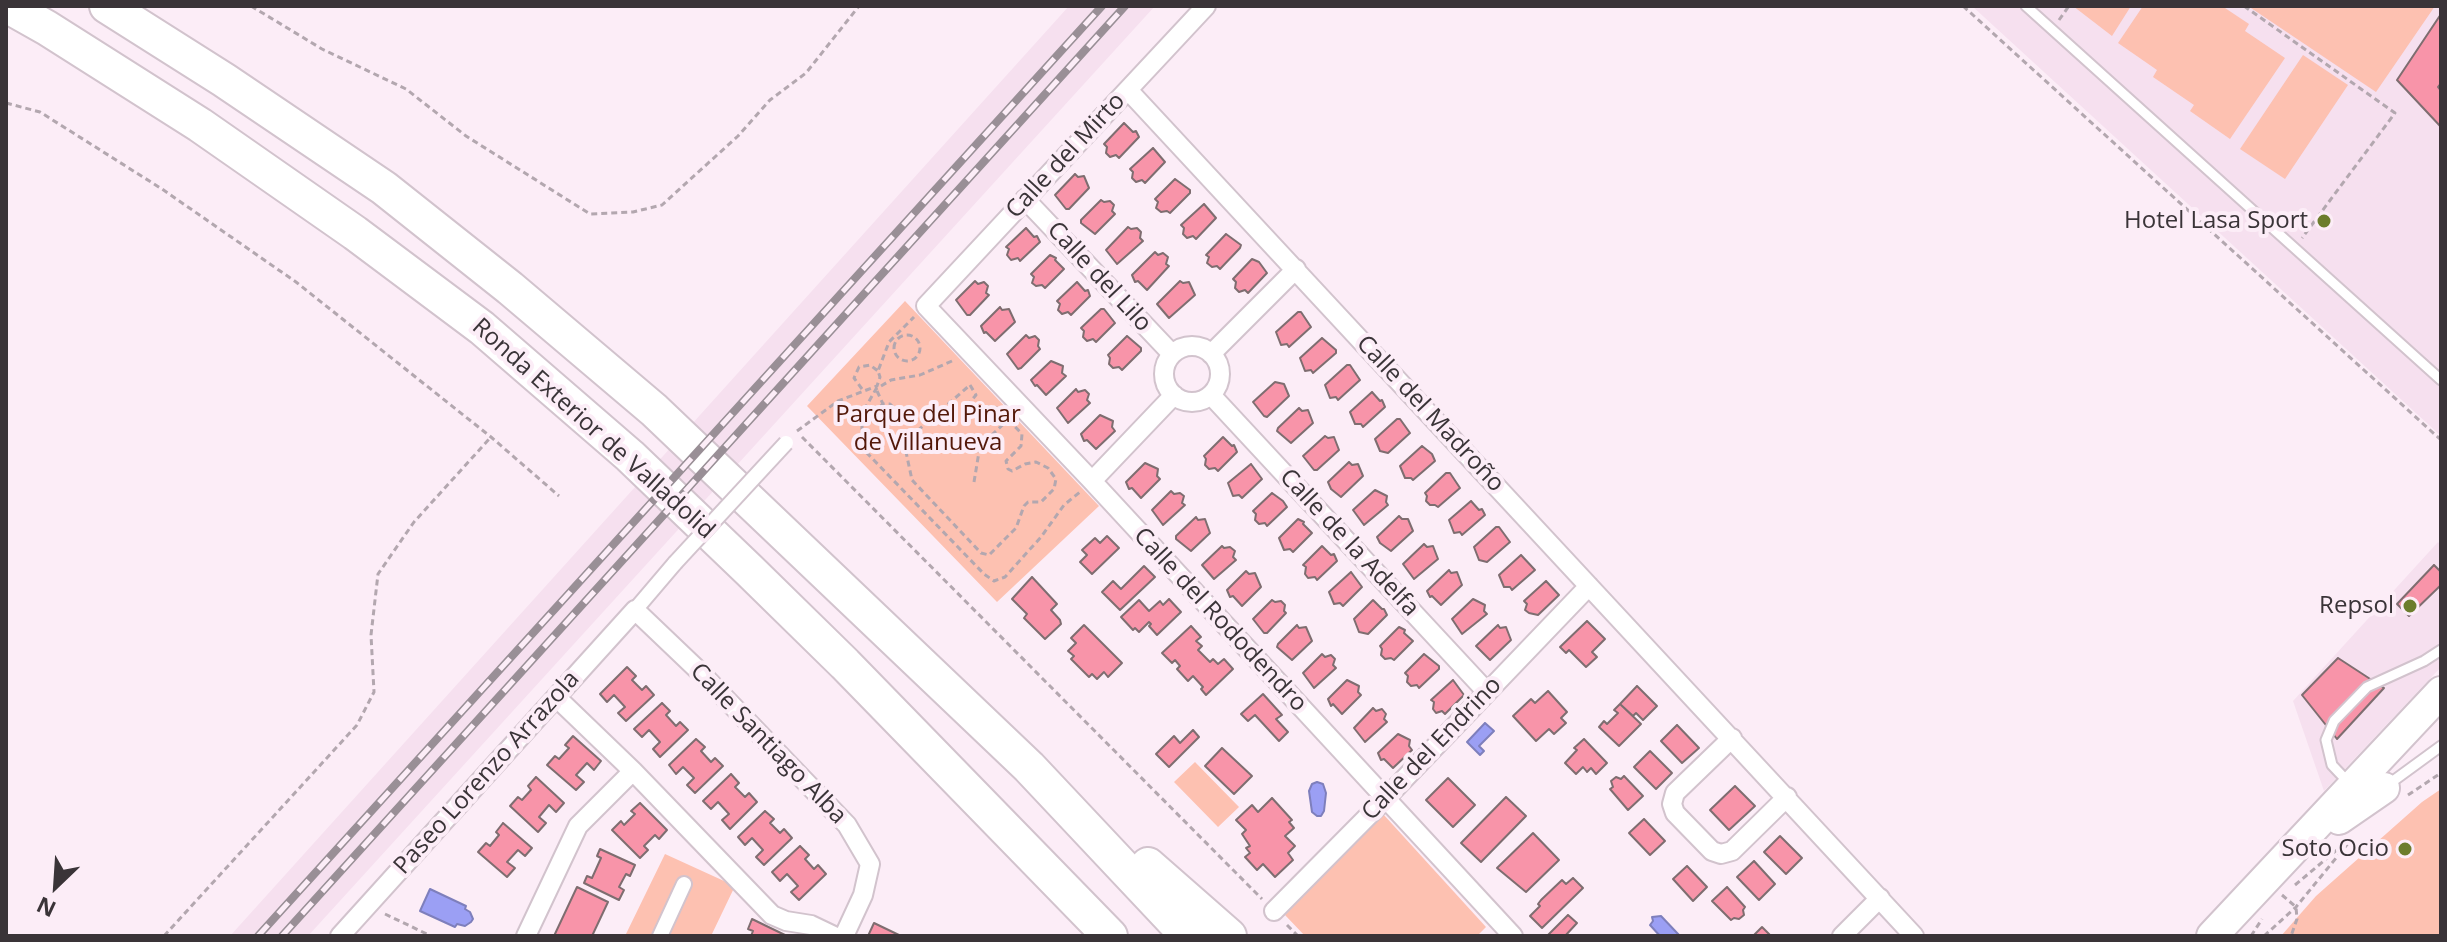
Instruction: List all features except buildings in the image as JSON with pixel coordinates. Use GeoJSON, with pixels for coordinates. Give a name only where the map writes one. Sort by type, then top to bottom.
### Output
{"type":"FeatureCollection","features":[{"type":"Feature","properties":{"kind":"highway","name":"Ronda Exterior de Valladolid"},"geometry":{"type":"LineString","coordinates":[[8,6],[200,125],[355,233],[482,328],[630,456],[738,559],[845,664],[1110,936]]}},
{"type":"Feature","properties":{"kind":"highway","name":"Ronda Exterior de Valladolid"},"geometry":{"type":"LineString","coordinates":[[107,6],[224,80],[384,188],[510,288],[654,410],[1029,767],[1188,936]]}},
{"type":"Feature","properties":{"kind":"highway"},"geometry":{"type":"LineString","coordinates":[[1029,767],[1078,804],[1229,936]]}},
{"type":"Feature","properties":{"kind":"highway"},"geometry":{"type":"LineString","coordinates":[[1003,828],[1027,868],[1082,936]]}},
{"type":"Feature","properties":{"kind":"main road"},"geometry":{"type":"LineString","coordinates":[[2212,936],[2280,892],[2294,850],[2441,692]]}},
{"type":"Feature","properties":{"kind":"main road"},"geometry":{"type":"LineString","coordinates":[[2294,850],[2384,788]]}},
{"type":"Feature","properties":{"kind":"street","name":"Calle del Mirto"},"geometry":{"type":"LineString","coordinates":[[926,306],[1206,6]]}},
{"type":"Feature","properties":{"kind":"street","name":"Calle del Madroño"},"geometry":{"type":"LineString","coordinates":[[1128,90],[1914,936]]}},
{"type":"Feature","properties":{"kind":"street","name":"Calle del Lilo"},"geometry":{"type":"LineString","coordinates":[[1025,199],[1172,354]]}},
{"type":"Feature","properties":{"kind":"street"},"geometry":{"type":"LineString","coordinates":[[1211,354],[1296,269]]}},
{"type":"Feature","properties":{"kind":"street","name":"Calle del Rododendro"},"geometry":{"type":"LineString","coordinates":[[926,306],[967,350],[1015,413],[1092,481],[1513,936]]}},
{"type":"Feature","properties":{"kind":"street"},"geometry":{"type":"LineString","coordinates":[[1196,347],[1211,354],[1220,370],[1217,388],[1211,395],[1192,402],[1174,395],[1164,375],[1172,354],[1179,349],[1196,347]]}},
{"type":"Feature","properties":{"kind":"street"},"geometry":{"type":"LineString","coordinates":[[1092,481],[1174,395]]}},
{"type":"Feature","properties":{"kind":"street","name":"Calle de la Adelfa"},"geometry":{"type":"LineString","coordinates":[[1211,395],[1486,691]]}},
{"type":"Feature","properties":{"kind":"street"},"geometry":{"type":"LineString","coordinates":[[635,610],[791,437]]}},
{"type":"Feature","properties":{"kind":"street","name":"Calle del Endrino"},"geometry":{"type":"LineString","coordinates":[[1274,911],[1589,586]]}},
{"type":"Feature","properties":{"kind":"street","name":"Paseo Lorenzo Arrazola"},"geometry":{"type":"LineString","coordinates":[[340,936],[635,610]]}},
{"type":"Feature","properties":{"kind":"street","name":"Calle Santiago Alba"},"geometry":{"type":"LineString","coordinates":[[635,610],[700,672],[847,825],[870,864],[863,895],[844,936]]}},
{"type":"Feature","properties":{"kind":"street"},"geometry":{"type":"LineString","coordinates":[[556,697],[633,771],[772,915],[811,925],[834,936]]}},
{"type":"Feature","properties":{"kind":"street"},"geometry":{"type":"LineString","coordinates":[[1732,738],[1675,793],[1672,804],[1675,813],[1712,851],[1721,854],[1732,851],[1787,797]]}},
{"type":"Feature","properties":{"kind":"street"},"geometry":{"type":"LineString","coordinates":[[526,936],[578,826],[633,771]]}},
{"type":"Feature","properties":{"kind":"street"},"geometry":{"type":"LineString","coordinates":[[660,936],[684,884]]}},
{"type":"Feature","properties":{"kind":"street"},"geometry":{"type":"LineString","coordinates":[[1842,936],[1880,898]]}},
{"type":"Feature","properties":{"kind":"lane"},"geometry":{"type":"LineString","coordinates":[[2026,6],[2441,380]]}},
{"type":"Feature","properties":{"kind":"lane"},"geometry":{"type":"LineString","coordinates":[[2441,650],[2367,687],[2334,721],[2326,740],[2332,765],[2353,787],[2384,788],[2441,746]]}},
{"type":"Feature","properties":{"kind":"path"},"geometry":{"type":"LineString","coordinates":[[251,6],[322,49],[406,89],[466,136],[590,214],[633,212],[662,205],[738,136],[770,100],[806,73],[859,6]]}},
{"type":"Feature","properties":{"kind":"path"},"geometry":{"type":"LineString","coordinates":[[1963,6],[2441,440]]}},
{"type":"Feature","properties":{"kind":"path"},"geometry":{"type":"LineString","coordinates":[[2244,6],[2395,113],[2295,248]]}},
{"type":"Feature","properties":{"kind":"path"},"geometry":{"type":"LineString","coordinates":[[6,103],[40,112],[187,206],[296,282],[491,437],[559,496]]}},
{"type":"Feature","properties":{"kind":"path"},"geometry":{"type":"LineString","coordinates":[[926,306],[894,335],[878,371],[879,380],[865,404],[860,422],[862,446],[994,581],[1005,577],[1041,537],[1064,505],[1092,481]]}},
{"type":"Feature","properties":{"kind":"path"},"geometry":{"type":"LineString","coordinates":[[894,335],[898,339]]}},
{"type":"Feature","properties":{"kind":"path"},"geometry":{"type":"LineString","coordinates":[[908,335],[916,338],[920,346],[915,358],[908,360],[897,355],[894,348],[898,339],[908,335]]}},
{"type":"Feature","properties":{"kind":"path"},"geometry":{"type":"LineString","coordinates":[[967,350],[960,359],[938,365],[920,375],[891,380],[838,401],[791,437],[1298,936]]}},
{"type":"Feature","properties":{"kind":"path"},"geometry":{"type":"LineString","coordinates":[[864,390],[855,381],[856,370],[867,365],[878,371]]}},
{"type":"Feature","properties":{"kind":"path"},"geometry":{"type":"LineString","coordinates":[[970,385],[976,395],[966,407],[970,414],[993,407],[1015,413],[1023,439],[1005,465],[1012,471],[1029,462],[1043,464],[1054,475],[1054,489],[1041,502],[1028,502],[1016,528],[992,553],[985,555],[912,480],[906,446],[916,432],[970,385]]}},
{"type":"Feature","properties":{"kind":"path"},"geometry":{"type":"LineString","coordinates":[[875,388],[883,404]]}},
{"type":"Feature","properties":{"kind":"path"},"geometry":{"type":"LineString","coordinates":[[883,404],[890,404],[895,411],[890,422],[877,417],[876,410],[883,404]]}},
{"type":"Feature","properties":{"kind":"path"},"geometry":{"type":"LineString","coordinates":[[966,448],[980,446],[1015,413]]}},
{"type":"Feature","properties":{"kind":"path"},"geometry":{"type":"LineString","coordinates":[[164,936],[357,725],[374,692],[371,635],[378,574],[414,522],[491,437]]}},
{"type":"Feature","properties":{"kind":"path"},"geometry":{"type":"LineString","coordinates":[[974,482],[980,446]]}},
{"type":"Feature","properties":{"kind":"path"},"geometry":{"type":"LineString","coordinates":[[2264,936],[2296,907],[2355,835],[2280,892],[2296,907],[2297,919],[2291,936]]}},
{"type":"Feature","properties":{"kind":"path"},"geometry":{"type":"LineString","coordinates":[[367,906],[431,936]]}},
{"type":"Feature","properties":{"kind":"path"},"geometry":{"type":"LineString","coordinates":[[2251,936],[2266,914]]}},
{"type":"Feature","properties":{"kind":"shaded area"},"geometry":{"type":"Polygon","coordinates":[[[1069,6],[1155,6],[308,936],[230,936],[1069,6]]]}},
{"type":"Feature","properties":{"kind":"shaded area","name":"Hotel Lasa Sport"},"geometry":{"type":"Polygon","coordinates":[[[1972,6],[2441,6],[2441,436],[1972,6]]]}},
{"type":"Feature","properties":{"kind":"shaded area","name":"Repsol"},"geometry":{"type":"Polygon","coordinates":[[[2438,542],[2441,545],[2441,667],[2324,791],[2293,701],[2438,542]]]}},
{"type":"Feature","properties":{"kind":"green space"},"geometry":{"type":"Polygon","coordinates":[[[2073,6],[2131,6],[2112,36],[2073,6]]]}},
{"type":"Feature","properties":{"kind":"green space"},"geometry":{"type":"Polygon","coordinates":[[[2143,6],[2222,6],[2249,24],[2245,31],[2285,58],[2230,139],[2190,111],[2194,105],[2153,77],[2157,70],[2118,43],[2143,6]]]}},
{"type":"Feature","properties":{"kind":"green space"},"geometry":{"type":"Polygon","coordinates":[[[2248,6],[2435,6],[2376,92],[2248,6]]]}},
{"type":"Feature","properties":{"kind":"green space"},"geometry":{"type":"Polygon","coordinates":[[[2303,55],[2348,85],[2285,179],[2240,149],[2303,55]]]}},
{"type":"Feature","properties":{"kind":"green space","name":"Parque del Pinar de Villanueva"},"geometry":{"type":"Polygon","coordinates":[[[905,301],[1099,506],[997,602],[807,406],[905,301]]]}},
{"type":"Feature","properties":{"kind":"green space"},"geometry":{"type":"Polygon","coordinates":[[[1195,762],[1239,807],[1218,827],[1174,782],[1195,762]]]}},
{"type":"Feature","properties":{"kind":"green space","name":"Soto Ocio"},"geometry":{"type":"Polygon","coordinates":[[[2441,789],[2441,936],[2281,936],[2316,896],[2422,802],[2441,789]]]}},
{"type":"Feature","properties":{"kind":"green space"},"geometry":{"type":"Polygon","coordinates":[[[1383,814],[1486,927],[1477,936],[1305,936],[1285,915],[1383,814]]]}},
{"type":"Feature","properties":{"kind":"green space"},"geometry":{"type":"Polygon","coordinates":[[[665,854],[735,886],[711,936],[625,936],[665,854]]]}},
{"type":"Feature","properties":{"kind":"water"},"geometry":{"type":"Polygon","coordinates":[[[1485,723],[1494,731],[1479,746],[1484,751],[1480,755],[1467,742],[1485,723]]]}},
{"type":"Feature","properties":{"kind":"water"},"geometry":{"type":"Polygon","coordinates":[[[1312,784],[1323,784],[1326,793],[1321,816],[1312,812],[1309,791],[1312,784]]]}},
{"type":"Feature","properties":{"kind":"water"},"geometry":{"type":"Polygon","coordinates":[[[430,889],[466,906],[473,919],[471,922],[455,927],[420,911],[430,889]]]}},
{"type":"Feature","properties":{"kind":"water"},"geometry":{"type":"Polygon","coordinates":[[[1661,916],[1678,936],[1660,936],[1650,925],[1652,917],[1661,916]]]}},
{"type":"Feature","properties":{"kind":"railway"},"geometry":{"type":"LineString","coordinates":[[258,936],[1102,6]]}},
{"type":"Feature","properties":{"kind":"railway"},"geometry":{"type":"LineString","coordinates":[[282,936],[1125,6]]}},
{"type":"Feature","properties":{"kind":"place","name":"Hotel Lasa Sport"},"geometry":{"type":"Point","coordinates":[2324,221]}},
{"type":"Feature","properties":{"kind":"place","name":"Repsol"},"geometry":{"type":"Point","coordinates":[2410,606]}},
{"type":"Feature","properties":{"kind":"place","name":"Soto Ocio"},"geometry":{"type":"Point","coordinates":[2405,849]}}]}
